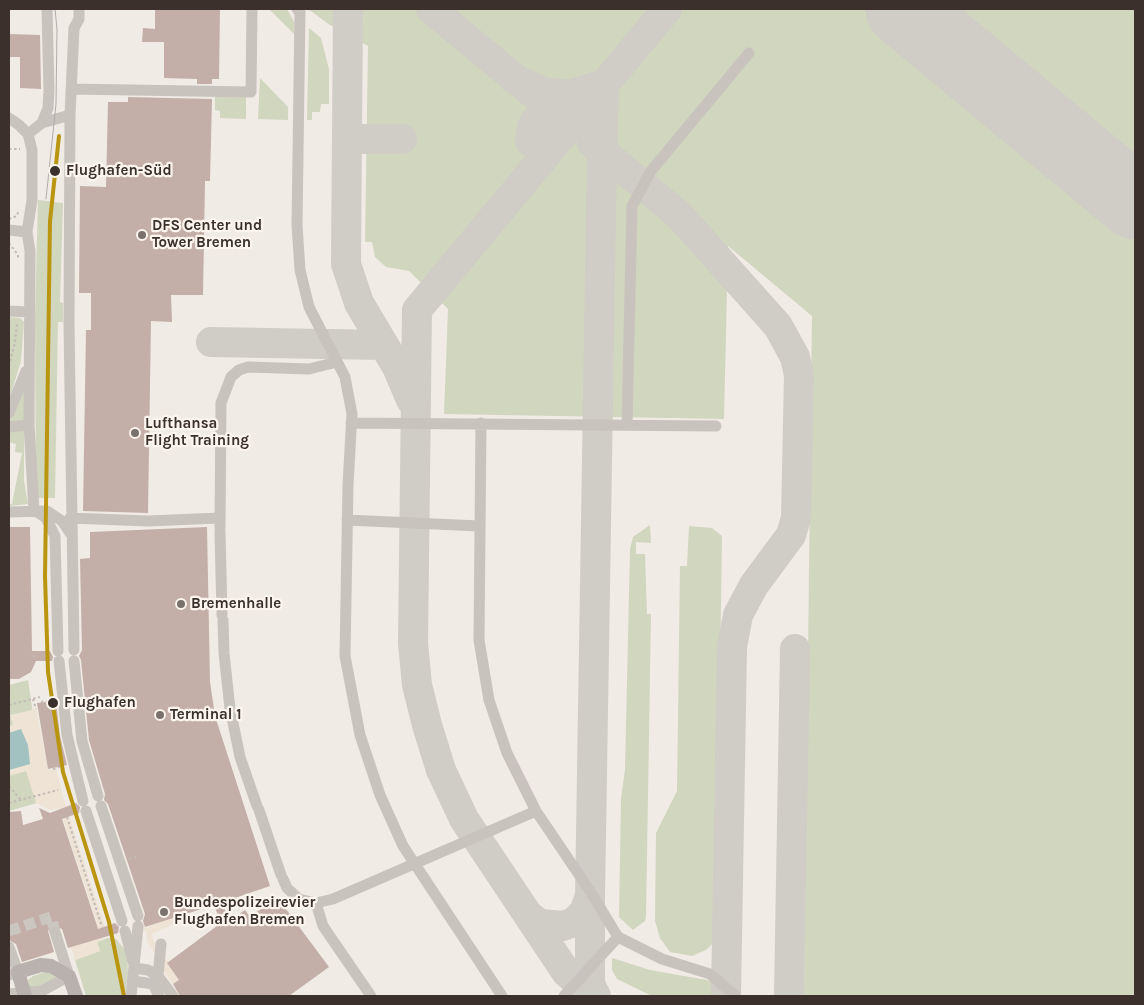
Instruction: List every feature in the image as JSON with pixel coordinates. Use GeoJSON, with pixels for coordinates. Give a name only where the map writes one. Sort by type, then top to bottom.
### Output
{"type":"FeatureCollection","features":[{"type":"Feature","properties":{"kind":"main road"},"geometry":{"type":"LineString","coordinates":[[25,994],[13,974],[41,966],[51,966],[69,976],[76,996]]}},
{"type":"Feature","properties":{"kind":"street"},"geometry":{"type":"LineString","coordinates":[[42,123],[48,108],[49,90],[47,9]]}},
{"type":"Feature","properties":{"kind":"street"},"geometry":{"type":"LineString","coordinates":[[79,9],[79,19],[74,28],[70,89],[70,518],[74,658],[78,717],[91,776],[138,921],[131,996]]}},
{"type":"Feature","properties":{"kind":"street"},"geometry":{"type":"LineString","coordinates":[[70,89],[251,92],[252,9]]}},
{"type":"Feature","properties":{"kind":"street"},"geometry":{"type":"LineString","coordinates":[[297,9],[300,12],[297,225],[300,270],[308,308],[345,377],[351,423],[347,520],[345,656],[351,692],[360,735],[380,796],[403,846],[502,996]]}},
{"type":"Feature","properties":{"kind":"street"},"geometry":{"type":"LineString","coordinates":[[627,425],[632,206],[651,171],[749,53]]}},
{"type":"Feature","properties":{"kind":"street"},"geometry":{"type":"LineString","coordinates":[[28,134],[42,123],[70,115]]}},
{"type":"Feature","properties":{"kind":"street"},"geometry":{"type":"LineString","coordinates":[[9,118],[20,124],[28,134],[32,150],[31,208],[27,232],[30,251],[29,425],[34,510]]}},
{"type":"Feature","properties":{"kind":"street"},"geometry":{"type":"LineString","coordinates":[[9,230],[27,232]]}},
{"type":"Feature","properties":{"kind":"street"},"geometry":{"type":"LineString","coordinates":[[9,311],[29,312]]}},
{"type":"Feature","properties":{"kind":"street"},"geometry":{"type":"LineString","coordinates":[[9,412],[23,380],[29,360]]}},
{"type":"Feature","properties":{"kind":"street"},"geometry":{"type":"LineString","coordinates":[[337,362],[309,369],[248,368],[239,370],[231,377],[221,404],[220,526],[224,653],[231,711],[240,757],[282,877],[287,888],[299,899],[316,903],[333,899],[536,811]]}},
{"type":"Feature","properties":{"kind":"street"},"geometry":{"type":"LineString","coordinates":[[351,423],[716,426]]}},
{"type":"Feature","properties":{"kind":"street"},"geometry":{"type":"LineString","coordinates":[[481,423],[479,640],[489,700],[507,753],[536,811],[590,891],[618,937],[662,959],[710,974],[735,996]]}},
{"type":"Feature","properties":{"kind":"street"},"geometry":{"type":"LineString","coordinates":[[9,427],[29,425]]}},
{"type":"Feature","properties":{"kind":"street"},"geometry":{"type":"LineString","coordinates":[[9,512],[34,510],[55,514],[71,534]]}},
{"type":"Feature","properties":{"kind":"street"},"geometry":{"type":"LineString","coordinates":[[34,510],[46,518],[55,536],[58,656],[67,735],[84,803],[124,926],[134,967]]}},
{"type":"Feature","properties":{"kind":"street"},"geometry":{"type":"LineString","coordinates":[[70,518],[220,526]]}},
{"type":"Feature","properties":{"kind":"street"},"geometry":{"type":"LineString","coordinates":[[347,520],[479,526]]}},
{"type":"Feature","properties":{"kind":"street"},"geometry":{"type":"LineString","coordinates":[[58,631],[74,658]]}},
{"type":"Feature","properties":{"kind":"street"},"geometry":{"type":"LineString","coordinates":[[60,675],[74,658]]}},
{"type":"Feature","properties":{"kind":"street"},"geometry":{"type":"LineString","coordinates":[[84,803],[91,776]]}},
{"type":"Feature","properties":{"kind":"street"},"geometry":{"type":"LineString","coordinates":[[84,803],[107,823]]}},
{"type":"Feature","properties":{"kind":"street"},"geometry":{"type":"LineString","coordinates":[[316,903],[323,926],[371,996]]}},
{"type":"Feature","properties":{"kind":"street"},"geometry":{"type":"LineString","coordinates":[[9,994],[42,991],[69,976],[55,932]]}},
{"type":"Feature","properties":{"kind":"street"},"geometry":{"type":"LineString","coordinates":[[564,996],[618,937]]}},
{"type":"Feature","properties":{"kind":"street"},"geometry":{"type":"LineString","coordinates":[[158,976],[161,944]]}},
{"type":"Feature","properties":{"kind":"street"},"geometry":{"type":"LineString","coordinates":[[9,947],[13,974]]}},
{"type":"Feature","properties":{"kind":"street"},"geometry":{"type":"LineString","coordinates":[[134,967],[148,970],[158,976],[173,996]]}},
{"type":"Feature","properties":{"kind":"street"},"geometry":{"type":"LineString","coordinates":[[133,981],[153,984],[160,996]]}},
{"type":"Feature","properties":{"kind":"path"},"geometry":{"type":"LineString","coordinates":[[9,149],[20,149]]}},
{"type":"Feature","properties":{"kind":"path"},"geometry":{"type":"LineString","coordinates":[[9,705],[40,698]]}},
{"type":"Feature","properties":{"kind":"path"},"geometry":{"type":"LineString","coordinates":[[33,699],[36,709]]}},
{"type":"Feature","properties":{"kind":"path"},"geometry":{"type":"LineString","coordinates":[[41,702],[56,700]]}},
{"type":"Feature","properties":{"kind":"path"},"geometry":{"type":"LineString","coordinates":[[53,769],[67,766]]}},
{"type":"Feature","properties":{"kind":"path"},"geometry":{"type":"LineString","coordinates":[[9,786],[21,800]]}},
{"type":"Feature","properties":{"kind":"path"},"geometry":{"type":"LineString","coordinates":[[9,803],[58,790]]}},
{"type":"Feature","properties":{"kind":"path"},"geometry":{"type":"LineString","coordinates":[[67,817],[102,927]]}},
{"type":"Feature","properties":{"kind":"path"},"geometry":{"type":"LineString","coordinates":[[128,859],[136,857]]}},
{"type":"Feature","properties":{"kind":"green space"},"geometry":{"type":"Polygon","coordinates":[[[269,9],[287,9],[294,22],[295,35],[269,9]]]}},
{"type":"Feature","properties":{"kind":"green space"},"geometry":{"type":"Polygon","coordinates":[[[308,9],[1135,9],[1135,996],[804,996],[812,316],[728,246],[724,419],[444,414],[448,309],[409,271],[386,267],[375,257],[372,242],[365,242],[368,46],[330,25],[308,9]]]}},
{"type":"Feature","properties":{"kind":"green space"},"geometry":{"type":"Polygon","coordinates":[[[309,28],[321,38],[329,69],[329,104],[321,104],[320,112],[312,112],[312,120],[307,120],[309,28]]]}},
{"type":"Feature","properties":{"kind":"green space"},"geometry":{"type":"Polygon","coordinates":[[[260,78],[288,107],[288,120],[258,119],[260,78]]]}},
{"type":"Feature","properties":{"kind":"green space"},"geometry":{"type":"Polygon","coordinates":[[[215,96],[246,97],[246,119],[220,118],[220,111],[215,110],[215,96]]]}},
{"type":"Feature","properties":{"kind":"green space"},"geometry":{"type":"Polygon","coordinates":[[[38,200],[63,203],[60,302],[63,303],[63,322],[58,322],[55,498],[36,498],[35,318],[38,200]]]}},
{"type":"Feature","properties":{"kind":"green space"},"geometry":{"type":"Polygon","coordinates":[[[9,317],[20,318],[24,322],[21,361],[9,400],[9,317]]]}},
{"type":"Feature","properties":{"kind":"green space"},"geometry":{"type":"Polygon","coordinates":[[[26,384],[24,421],[9,423],[9,421],[26,384]]]}},
{"type":"Feature","properties":{"kind":"green space"},"geometry":{"type":"Polygon","coordinates":[[[24,428],[24,481],[28,504],[9,506],[9,504],[12,504],[22,453],[15,452],[16,444],[9,442],[9,430],[24,428]]]}},
{"type":"Feature","properties":{"kind":"green space"},"geometry":{"type":"Polygon","coordinates":[[[650,525],[651,543],[636,542],[636,554],[645,554],[647,614],[651,614],[646,916],[645,921],[633,930],[619,917],[621,799],[625,769],[630,549],[633,537],[650,525]]]}},
{"type":"Feature","properties":{"kind":"green space"},"geometry":{"type":"Polygon","coordinates":[[[689,526],[712,528],[722,536],[716,940],[706,950],[692,956],[670,952],[660,938],[655,921],[656,833],[677,791],[680,566],[687,566],[689,526]]]}},
{"type":"Feature","properties":{"kind":"green space"},"geometry":{"type":"Polygon","coordinates":[[[28,680],[33,714],[51,799],[9,811],[9,685],[28,680]]]}},
{"type":"Feature","properties":{"kind":"green space"},"geometry":{"type":"Polygon","coordinates":[[[107,938],[116,939],[127,952],[128,973],[125,996],[86,996],[75,960],[100,951],[97,942],[107,938]]]}},
{"type":"Feature","properties":{"kind":"green space"},"geometry":{"type":"Polygon","coordinates":[[[612,958],[650,970],[707,980],[715,984],[714,996],[652,996],[617,979],[612,970],[612,958]]]}},
{"type":"Feature","properties":{"kind":"green space"},"geometry":{"type":"Polygon","coordinates":[[[48,971],[56,976],[56,979],[41,987],[29,987],[28,980],[33,976],[48,971]]]}},
{"type":"Feature","properties":{"kind":"shaded area"},"geometry":{"type":"Polygon","coordinates":[[[36,709],[48,770],[56,769],[66,807],[61,808],[64,818],[69,816],[105,927],[68,939],[84,924],[96,920],[60,810],[59,808],[50,810],[36,803],[26,771],[9,776],[9,770],[30,764],[21,729],[9,733],[9,726],[13,725],[10,715],[36,709]]]}},
{"type":"Feature","properties":{"kind":"shaded area"},"geometry":{"type":"Polygon","coordinates":[[[176,917],[178,922],[152,934],[153,940],[191,996],[182,996],[159,965],[156,955],[147,941],[146,931],[141,929],[140,926],[144,924],[145,928],[176,917]]]}},
{"type":"Feature","properties":{"kind":"shaded area"},"geometry":{"type":"Polygon","coordinates":[[[101,937],[102,940],[97,942],[100,951],[75,960],[71,947],[101,937]]]}},
{"type":"Feature","properties":{"kind":"water"},"geometry":{"type":"Polygon","coordinates":[[[21,729],[28,745],[30,764],[9,770],[9,733],[21,729]]]}},
{"type":"Feature","properties":{"kind":"building"},"geometry":{"type":"Polygon","coordinates":[[[155,9],[220,9],[219,79],[212,79],[212,84],[197,84],[197,79],[164,78],[164,42],[142,42],[143,28],[155,29],[155,9]]]}},
{"type":"Feature","properties":{"kind":"building"},"geometry":{"type":"Polygon","coordinates":[[[9,34],[40,35],[41,89],[20,88],[20,57],[9,57],[9,34]]]}},
{"type":"Feature","properties":{"kind":"building"},"geometry":{"type":"Polygon","coordinates":[[[128,97],[212,99],[210,181],[205,181],[203,295],[171,295],[172,322],[151,321],[148,513],[83,511],[86,330],[91,330],[91,293],[79,293],[80,186],[106,187],[108,102],[128,102],[128,97]]]}},
{"type":"Feature","properties":{"kind":"building"},"geometry":{"type":"Polygon","coordinates":[[[9,527],[30,527],[32,651],[50,651],[53,657],[52,661],[36,661],[31,672],[19,679],[9,679],[9,527]]]}},
{"type":"Feature","properties":{"kind":"building","name":"Terminal 1"},"geometry":{"type":"Polygon","coordinates":[[[207,527],[210,682],[215,716],[270,886],[223,902],[228,922],[245,910],[250,917],[277,897],[329,967],[289,996],[180,996],[173,984],[179,980],[167,963],[221,923],[214,905],[145,927],[143,921],[145,914],[108,804],[104,800],[105,794],[89,740],[81,660],[79,656],[82,650],[80,559],[90,558],[90,532],[207,527]]]}},
{"type":"Feature","properties":{"kind":"building"},"geometry":{"type":"Polygon","coordinates":[[[56,701],[60,736],[67,765],[48,769],[37,703],[56,701]]]}},
{"type":"Feature","properties":{"kind":"building"},"geometry":{"type":"Polygon","coordinates":[[[76,803],[80,807],[79,813],[62,819],[98,929],[115,923],[119,927],[118,933],[68,948],[62,929],[53,925],[48,931],[54,952],[22,962],[16,944],[9,940],[9,812],[21,811],[23,825],[43,819],[39,808],[50,813],[76,803]]]}},
{"type":"Feature","properties":{"kind":"taxiway"},"geometry":{"type":"LineString","coordinates":[[348,9],[346,264],[359,303],[397,367],[411,400]]}},
{"type":"Feature","properties":{"kind":"taxiway"},"geometry":{"type":"LineString","coordinates":[[431,9],[530,91]]}},
{"type":"Feature","properties":{"kind":"taxiway"},"geometry":{"type":"LineString","coordinates":[[594,996],[566,972],[464,819],[441,770],[427,725],[417,685],[413,643],[417,310],[667,9]]}},
{"type":"Feature","properties":{"kind":"taxiway"},"geometry":{"type":"LineString","coordinates":[[514,79],[544,92],[568,95],[604,84],[602,151],[680,216],[778,326],[795,357],[799,375],[796,518],[791,535],[754,585],[738,615],[732,647],[726,996]]}},
{"type":"Feature","properties":{"kind":"taxiway"},"geometry":{"type":"LineString","coordinates":[[530,141],[532,127],[542,111],[555,103],[565,100],[578,101]]}},
{"type":"Feature","properties":{"kind":"taxiway"},"geometry":{"type":"LineString","coordinates":[[347,139],[402,139]]}},
{"type":"Feature","properties":{"kind":"taxiway"},"geometry":{"type":"LineString","coordinates":[[592,143],[602,151],[590,896],[590,984],[596,996]]}},
{"type":"Feature","properties":{"kind":"taxiway"},"geometry":{"type":"LineString","coordinates":[[211,342],[384,345]]}},
{"type":"Feature","properties":{"kind":"taxiway"},"geometry":{"type":"LineString","coordinates":[[789,996],[795,649]]}},
{"type":"Feature","properties":{"kind":"taxiway"},"geometry":{"type":"LineString","coordinates":[[528,915],[540,924],[563,926],[574,922],[584,912],[590,896]]}},
{"type":"Feature","properties":{"kind":"runway"},"geometry":{"type":"LineString","coordinates":[[903,9],[1135,202]]}},
{"type":"Feature","properties":{"kind":"tunnel"},"geometry":{"type":"LineString","coordinates":[[9,931],[51,917],[55,932]]}},
{"type":"Feature","properties":{"kind":"tram line"},"geometry":{"type":"LineString","coordinates":[[46,199],[56,104],[57,29],[55,9]]}},
{"type":"Feature","properties":{"kind":"transit line"},"geometry":{"type":"LineString","coordinates":[[59,136],[50,221],[45,576],[48,672],[63,772],[109,922],[124,996]]}},
{"type":"Feature","properties":{"kind":"place","name":"Flughafen-Süd"},"geometry":{"type":"Point","coordinates":[55,171]}},
{"type":"Feature","properties":{"kind":"place","name":"DFS Center und Tower Bremen"},"geometry":{"type":"Point","coordinates":[142,235]}},
{"type":"Feature","properties":{"kind":"place","name":"Lufthansa Flight Training"},"geometry":{"type":"Point","coordinates":[135,433]}},
{"type":"Feature","properties":{"kind":"place","name":"Bremenhalle"},"geometry":{"type":"Point","coordinates":[181,604]}},
{"type":"Feature","properties":{"kind":"place","name":"Flughafen"},"geometry":{"type":"Point","coordinates":[53,703]}},
{"type":"Feature","properties":{"kind":"place","name":"Terminal 1"},"geometry":{"type":"Point","coordinates":[160,715]}},
{"type":"Feature","properties":{"kind":"place","name":"Bundespolizeirevier Flughafen Bremen"},"geometry":{"type":"Point","coordinates":[164,912]}}]}
